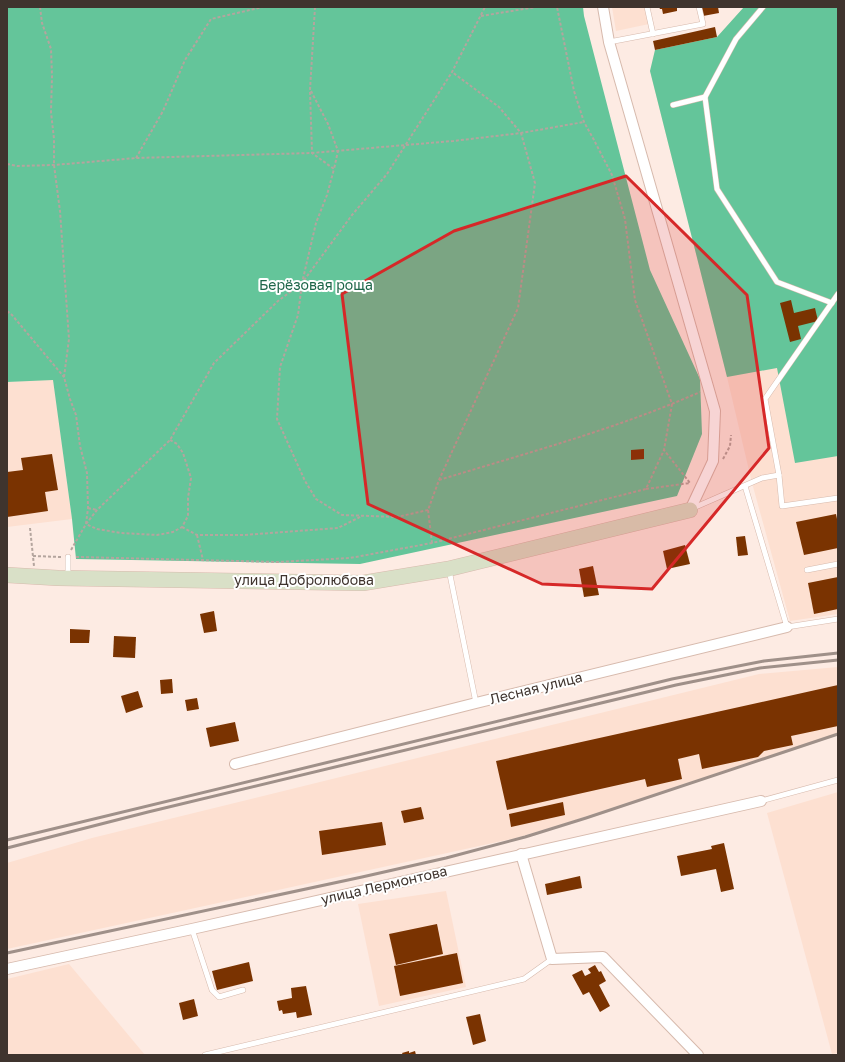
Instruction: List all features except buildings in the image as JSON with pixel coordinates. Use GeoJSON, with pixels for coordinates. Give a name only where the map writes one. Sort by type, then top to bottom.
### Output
{"type":"FeatureCollection","features":[{"type":"Feature","properties":{"kind":"street"},"geometry":{"type":"LineString","coordinates":[[603,7],[609,42],[715,412],[713,461],[690,510]]}},
{"type":"Feature","properties":{"kind":"street","name":"улица Добролюбова"},"geometry":{"type":"LineString","coordinates":[[7,575],[68,578],[363,583],[448,569],[690,510]]}},
{"type":"Feature","properties":{"kind":"street","name":"Лесная улица"},"geometry":{"type":"LineString","coordinates":[[235,764],[476,703],[787,628]]}},
{"type":"Feature","properties":{"kind":"street","name":"улица Лермонтова"},"geometry":{"type":"LineString","coordinates":[[7,969],[192,929],[760,801]]}},
{"type":"Feature","properties":{"kind":"street"},"geometry":{"type":"LineString","coordinates":[[521,854],[552,959],[603,957],[698,1055]]}},
{"type":"Feature","properties":{"kind":"lane"},"geometry":{"type":"LineString","coordinates":[[647,7],[653,34]]}},
{"type":"Feature","properties":{"kind":"lane"},"geometry":{"type":"LineString","coordinates":[[609,42],[703,24],[699,7]]}},
{"type":"Feature","properties":{"kind":"lane"},"geometry":{"type":"LineString","coordinates":[[763,7],[736,39],[704,97],[717,190],[777,282],[832,303]]}},
{"type":"Feature","properties":{"kind":"lane"},"geometry":{"type":"LineString","coordinates":[[673,105],[704,97]]}},
{"type":"Feature","properties":{"kind":"lane"},"geometry":{"type":"LineString","coordinates":[[838,294],[765,399],[779,475],[782,506],[838,498]]}},
{"type":"Feature","properties":{"kind":"lane"},"geometry":{"type":"LineString","coordinates":[[690,510],[762,478],[779,475]]}},
{"type":"Feature","properties":{"kind":"lane"},"geometry":{"type":"LineString","coordinates":[[745,486],[787,628]]}},
{"type":"Feature","properties":{"kind":"lane"},"geometry":{"type":"LineString","coordinates":[[68,557],[68,578]]}},
{"type":"Feature","properties":{"kind":"lane"},"geometry":{"type":"LineString","coordinates":[[807,570],[838,564]]}},
{"type":"Feature","properties":{"kind":"lane"},"geometry":{"type":"LineString","coordinates":[[448,569],[476,703]]}},
{"type":"Feature","properties":{"kind":"lane","name":"Лесная улица"},"geometry":{"type":"LineString","coordinates":[[787,628],[838,619]]}},
{"type":"Feature","properties":{"kind":"lane"},"geometry":{"type":"LineString","coordinates":[[760,801],[838,780]]}},
{"type":"Feature","properties":{"kind":"lane"},"geometry":{"type":"LineString","coordinates":[[192,929],[212,990],[219,997],[243,990]]}},
{"type":"Feature","properties":{"kind":"lane"},"geometry":{"type":"LineString","coordinates":[[205,1055],[524,979],[552,959]]}},
{"type":"Feature","properties":{"kind":"path"},"geometry":{"type":"LineString","coordinates":[[40,7],[42,23],[50,49],[52,76],[51,112],[54,139],[54,165],[60,211],[69,339],[64,378]]}},
{"type":"Feature","properties":{"kind":"path"},"geometry":{"type":"LineString","coordinates":[[136,158],[163,111],[185,60],[211,19],[263,7]]}},
{"type":"Feature","properties":{"kind":"path"},"geometry":{"type":"LineString","coordinates":[[312,153],[310,90],[315,7]]}},
{"type":"Feature","properties":{"kind":"path"},"geometry":{"type":"LineString","coordinates":[[68,557],[86,524],[97,510],[170,440],[214,363],[278,301],[302,283],[352,215],[387,174],[452,72],[485,7]]}},
{"type":"Feature","properties":{"kind":"path"},"geometry":{"type":"LineString","coordinates":[[481,16],[536,7]]}},
{"type":"Feature","properties":{"kind":"path"},"geometry":{"type":"LineString","coordinates":[[557,7],[574,91],[584,122],[612,175],[625,218],[635,300],[672,404],[664,450],[646,489]]}},
{"type":"Feature","properties":{"kind":"path"},"geometry":{"type":"LineString","coordinates":[[432,543],[428,510],[439,480],[518,308],[535,183],[521,133],[499,107],[452,72]]}},
{"type":"Feature","properties":{"kind":"path"},"geometry":{"type":"LineString","coordinates":[[310,90],[328,124],[338,150],[327,195],[316,223],[302,283],[298,315],[280,367],[277,419],[305,481],[316,499],[342,515],[397,518],[428,510]]}},
{"type":"Feature","properties":{"kind":"path"},"geometry":{"type":"LineString","coordinates":[[7,164],[17,166],[54,165],[136,158],[312,153],[521,133],[584,122]]}},
{"type":"Feature","properties":{"kind":"path"},"geometry":{"type":"LineString","coordinates":[[312,153],[334,169]]}},
{"type":"Feature","properties":{"kind":"path"},"geometry":{"type":"LineString","coordinates":[[7,311],[12,315],[64,378],[76,415],[80,446],[87,473],[88,508],[86,524]]}},
{"type":"Feature","properties":{"kind":"path"},"geometry":{"type":"LineString","coordinates":[[439,480],[589,434],[672,404],[708,388]]}},
{"type":"Feature","properties":{"kind":"path"},"geometry":{"type":"LineString","coordinates":[[86,524],[96,529],[122,533],[157,535],[173,532],[182,527],[188,516],[188,498],[191,478],[183,453],[177,444],[170,440]]}},
{"type":"Feature","properties":{"kind":"path"},"geometry":{"type":"LineString","coordinates":[[33,556],[278,562],[350,558],[432,543],[646,489],[690,482],[664,450]]}},
{"type":"Feature","properties":{"kind":"path"},"geometry":{"type":"LineString","coordinates":[[88,508],[97,510]]}},
{"type":"Feature","properties":{"kind":"path"},"geometry":{"type":"LineString","coordinates":[[182,527],[197,535],[244,535],[338,528],[364,516]]}},
{"type":"Feature","properties":{"kind":"path"},"geometry":{"type":"LineString","coordinates":[[30,528],[36,577]]}},
{"type":"Feature","properties":{"kind":"path"},"geometry":{"type":"LineString","coordinates":[[197,535],[203,560]]}},
{"type":"Feature","properties":{"kind":"highlighted area"},"geometry":{"type":"Polygon","coordinates":[[[626,176],[747,295],[769,448],[652,589],[542,584],[368,504],[342,294],[454,231],[626,176]]]}},
{"type":"Feature","properties":{"kind":"shaded area"},"geometry":{"type":"Polygon","coordinates":[[[612,7],[645,7],[649,24],[616,31],[612,7]]]}},
{"type":"Feature","properties":{"kind":"shaded area"},"geometry":{"type":"Polygon","coordinates":[[[744,7],[838,7],[838,614],[790,621],[752,483],[727,377],[650,71],[655,50],[717,37],[744,7]]]}},
{"type":"Feature","properties":{"kind":"shaded area"},"geometry":{"type":"Polygon","coordinates":[[[53,379],[72,519],[7,527],[7,382],[53,379]]]}},
{"type":"Feature","properties":{"kind":"shaded area"},"geometry":{"type":"Polygon","coordinates":[[[838,667],[838,733],[569,822],[516,838],[7,949],[7,863],[92,838],[759,674],[838,667]]]}},
{"type":"Feature","properties":{"kind":"shaded area"},"geometry":{"type":"Polygon","coordinates":[[[838,792],[838,1053],[832,1054],[767,813],[838,792]]]}},
{"type":"Feature","properties":{"kind":"shaded area"},"geometry":{"type":"Polygon","coordinates":[[[446,891],[466,987],[379,1006],[358,904],[446,891]]]}},
{"type":"Feature","properties":{"kind":"shaded area"},"geometry":{"type":"Polygon","coordinates":[[[69,964],[145,1055],[7,1055],[7,979],[69,964]]]}},
{"type":"Feature","properties":{"kind":"green space","name":"Берёзовая роща"},"geometry":{"type":"Polygon","coordinates":[[[7,7],[583,7],[584,16],[650,270],[700,379],[702,434],[677,496],[360,564],[76,559],[53,380],[7,382],[7,7]]]}},
{"type":"Feature","properties":{"kind":"green space"},"geometry":{"type":"Polygon","coordinates":[[[744,7],[838,7],[838,456],[795,463],[777,368],[727,377],[650,71],[655,50],[717,37],[744,7]]]}},
{"type":"Feature","properties":{"kind":"railway"},"geometry":{"type":"LineString","coordinates":[[7,840],[672,679],[764,661],[838,653]]}},
{"type":"Feature","properties":{"kind":"railway"},"geometry":{"type":"LineString","coordinates":[[7,848],[148,812],[676,685],[760,668],[838,660]]}},
{"type":"Feature","properties":{"kind":"railway"},"geometry":{"type":"LineString","coordinates":[[7,953],[446,858],[525,837],[586,818],[838,734]]}}]}
